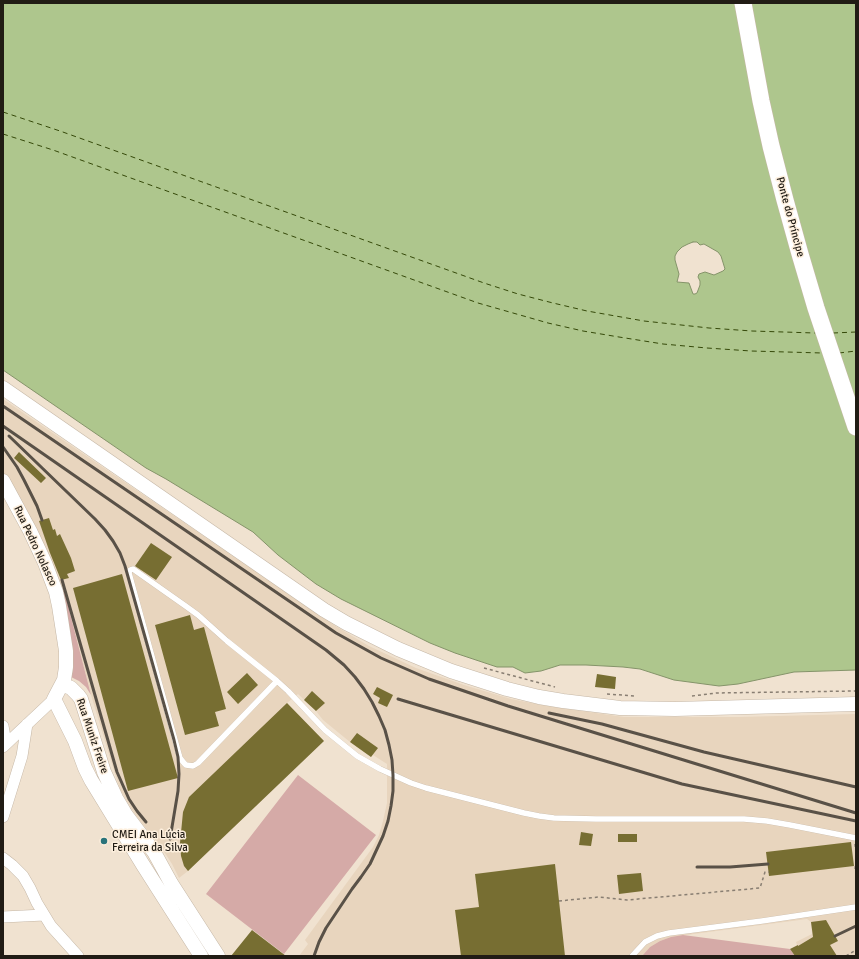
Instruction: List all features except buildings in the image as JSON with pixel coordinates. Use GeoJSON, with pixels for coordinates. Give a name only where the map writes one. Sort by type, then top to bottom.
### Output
{"type":"FeatureCollection","features":[{"type":"Feature","properties":{"kind":"main road","name":"Ponte do Príncipe"},"geometry":{"type":"LineString","coordinates":[[744,3],[761,101],[785,200],[816,308],[856,427]]}},
{"type":"Feature","properties":{"kind":"main road","name":"Ponte do Príncipe"},"geometry":{"type":"LineString","coordinates":[[755,3],[770,92],[790,177],[818,278],[856,396]]}},
{"type":"Feature","properties":{"kind":"street"},"geometry":{"type":"LineString","coordinates":[[3,388],[324,610],[346,623],[398,649],[451,671],[507,689],[539,697],[620,708],[675,710],[856,704]]}},
{"type":"Feature","properties":{"kind":"street","name":"Rua Pedro Nolasco"},"geometry":{"type":"LineString","coordinates":[[3,481],[30,530],[56,592],[62,619],[66,651],[66,674],[62,684]]}},
{"type":"Feature","properties":{"kind":"street"},"geometry":{"type":"LineString","coordinates":[[5,745],[54,699],[62,684]]}},
{"type":"Feature","properties":{"kind":"street","name":"Rua Muniz Freire"},"geometry":{"type":"LineString","coordinates":[[62,684],[74,691],[80,699],[104,772],[116,798],[126,815],[154,852],[171,883],[218,956]]}},
{"type":"Feature","properties":{"kind":"street","name":"Rua Muniz Freire"},"geometry":{"type":"LineString","coordinates":[[54,699],[75,741],[91,780],[200,956]]}},
{"type":"Feature","properties":{"kind":"street"},"geometry":{"type":"LineString","coordinates":[[3,817],[22,756],[27,724]]}},
{"type":"Feature","properties":{"kind":"street"},"geometry":{"type":"LineString","coordinates":[[3,726],[5,745]]}},
{"type":"Feature","properties":{"kind":"street"},"geometry":{"type":"LineString","coordinates":[[3,858],[23,876],[51,926],[78,956]]}},
{"type":"Feature","properties":{"kind":"street"},"geometry":{"type":"LineString","coordinates":[[3,917],[44,915]]}},
{"type":"Feature","properties":{"kind":"street"},"geometry":{"type":"LineString","coordinates":[[186,933],[198,924]]}},
{"type":"Feature","properties":{"kind":"lane"},"geometry":{"type":"LineString","coordinates":[[277,681],[198,763],[193,766],[186,765],[180,758],[129,571],[133,569],[187,607],[277,681],[325,730],[357,756],[380,769],[426,788],[524,813],[554,818],[767,821],[856,838]]}},
{"type":"Feature","properties":{"kind":"lane"},"geometry":{"type":"LineString","coordinates":[[632,956],[645,942],[656,936],[669,933],[856,907]]}},
{"type":"Feature","properties":{"kind":"path"},"geometry":{"type":"LineString","coordinates":[[480,667],[555,687]]}},
{"type":"Feature","properties":{"kind":"path"},"geometry":{"type":"LineString","coordinates":[[692,696],[724,692],[856,691]]}},
{"type":"Feature","properties":{"kind":"path"},"geometry":{"type":"LineString","coordinates":[[602,693],[640,696]]}},
{"type":"Feature","properties":{"kind":"path"},"geometry":{"type":"LineString","coordinates":[[856,860],[856,872]]}},
{"type":"Feature","properties":{"kind":"path"},"geometry":{"type":"LineString","coordinates":[[559,901],[599,897],[627,900],[760,888],[765,872],[769,872]]}},
{"type":"Feature","properties":{"kind":"path"},"geometry":{"type":"LineString","coordinates":[[846,956],[856,950]]}},
{"type":"Feature","properties":{"kind":"shaded area"},"geometry":{"type":"Polygon","coordinates":[[[3,3],[856,3],[856,670],[794,672],[738,684],[719,686],[674,680],[640,669],[623,667],[560,665],[541,671],[525,673],[513,667],[497,667],[455,653],[430,643],[341,599],[316,584],[278,555],[253,532],[146,468],[3,370],[3,3]],[[693,242],[682,247],[675,256],[679,274],[677,282],[689,283],[693,294],[697,293],[700,285],[698,277],[699,274],[705,272],[714,275],[725,269],[721,256],[718,252],[704,244],[700,245],[697,242],[693,242]]]}},
{"type":"Feature","properties":{"kind":"shaded area"},"geometry":{"type":"Polygon","coordinates":[[[3,399],[337,627],[369,646],[416,668],[464,685],[511,699],[547,706],[624,717],[738,717],[856,714],[856,956],[795,956],[791,949],[797,945],[796,942],[812,934],[811,922],[807,919],[671,937],[650,947],[642,956],[299,956],[308,944],[305,940],[373,847],[379,835],[387,803],[387,764],[373,755],[371,757],[350,742],[323,720],[298,694],[287,703],[324,741],[179,878],[163,850],[137,817],[120,789],[91,695],[64,590],[11,485],[3,474],[3,399]]]}},
{"type":"Feature","properties":{"kind":"shaded area"},"geometry":{"type":"Polygon","coordinates":[[[64,590],[91,695],[86,687],[71,677],[62,592],[64,590]]]}},
{"type":"Feature","properties":{"kind":"shaded area"},"geometry":{"type":"Polygon","coordinates":[[[298,775],[376,835],[284,954],[206,894],[298,775]]]}},
{"type":"Feature","properties":{"kind":"shaded area"},"geometry":{"type":"Polygon","coordinates":[[[683,935],[790,949],[795,956],[642,956],[650,947],[660,941],[683,935]]]}},
{"type":"Feature","properties":{"kind":"ferry route"},"geometry":{"type":"LineString","coordinates":[[3,112],[518,294],[587,311],[644,321],[709,328],[815,333]]}},
{"type":"Feature","properties":{"kind":"ferry route"},"geometry":{"type":"LineString","coordinates":[[3,134],[53,150],[478,303],[548,323],[583,331],[663,344],[751,351],[822,353]]}},
{"type":"Feature","properties":{"kind":"ferry route"},"geometry":{"type":"LineString","coordinates":[[833,333],[856,332]]}},
{"type":"Feature","properties":{"kind":"ferry route"},"geometry":{"type":"LineString","coordinates":[[839,353],[856,351]]}},
{"type":"Feature","properties":{"kind":"railway"},"geometry":{"type":"LineString","coordinates":[[3,406],[336,633],[381,658],[429,679],[508,706],[856,813]]}},
{"type":"Feature","properties":{"kind":"railway"},"geometry":{"type":"LineString","coordinates":[[3,426],[326,650],[344,665],[355,677],[372,702],[385,730],[392,760],[393,791],[388,821],[370,864],[326,928],[314,956]]}},
{"type":"Feature","properties":{"kind":"railway"},"geometry":{"type":"LineString","coordinates":[[9,436],[95,519],[105,530],[120,553],[125,566],[178,757],[178,791],[170,839]]}},
{"type":"Feature","properties":{"kind":"railway"},"geometry":{"type":"LineString","coordinates":[[3,447],[24,480],[42,520]]}},
{"type":"Feature","properties":{"kind":"railway"},"geometry":{"type":"LineString","coordinates":[[62,580],[117,772],[129,799],[146,822]]}},
{"type":"Feature","properties":{"kind":"railway"},"geometry":{"type":"LineString","coordinates":[[398,699],[682,784],[856,821]]}},
{"type":"Feature","properties":{"kind":"railway"},"geometry":{"type":"LineString","coordinates":[[549,713],[602,724],[704,752],[856,787]]}},
{"type":"Feature","properties":{"kind":"railway"},"geometry":{"type":"LineString","coordinates":[[697,867],[730,867],[768,864]]}},
{"type":"Feature","properties":{"kind":"railway"},"geometry":{"type":"LineString","coordinates":[[835,936],[856,926]]}},
{"type":"Feature","properties":{"kind":"place","name":"CMEI Ana Lúcia Ferreira da Silva"},"geometry":{"type":"Point","coordinates":[104,841]}}]}
